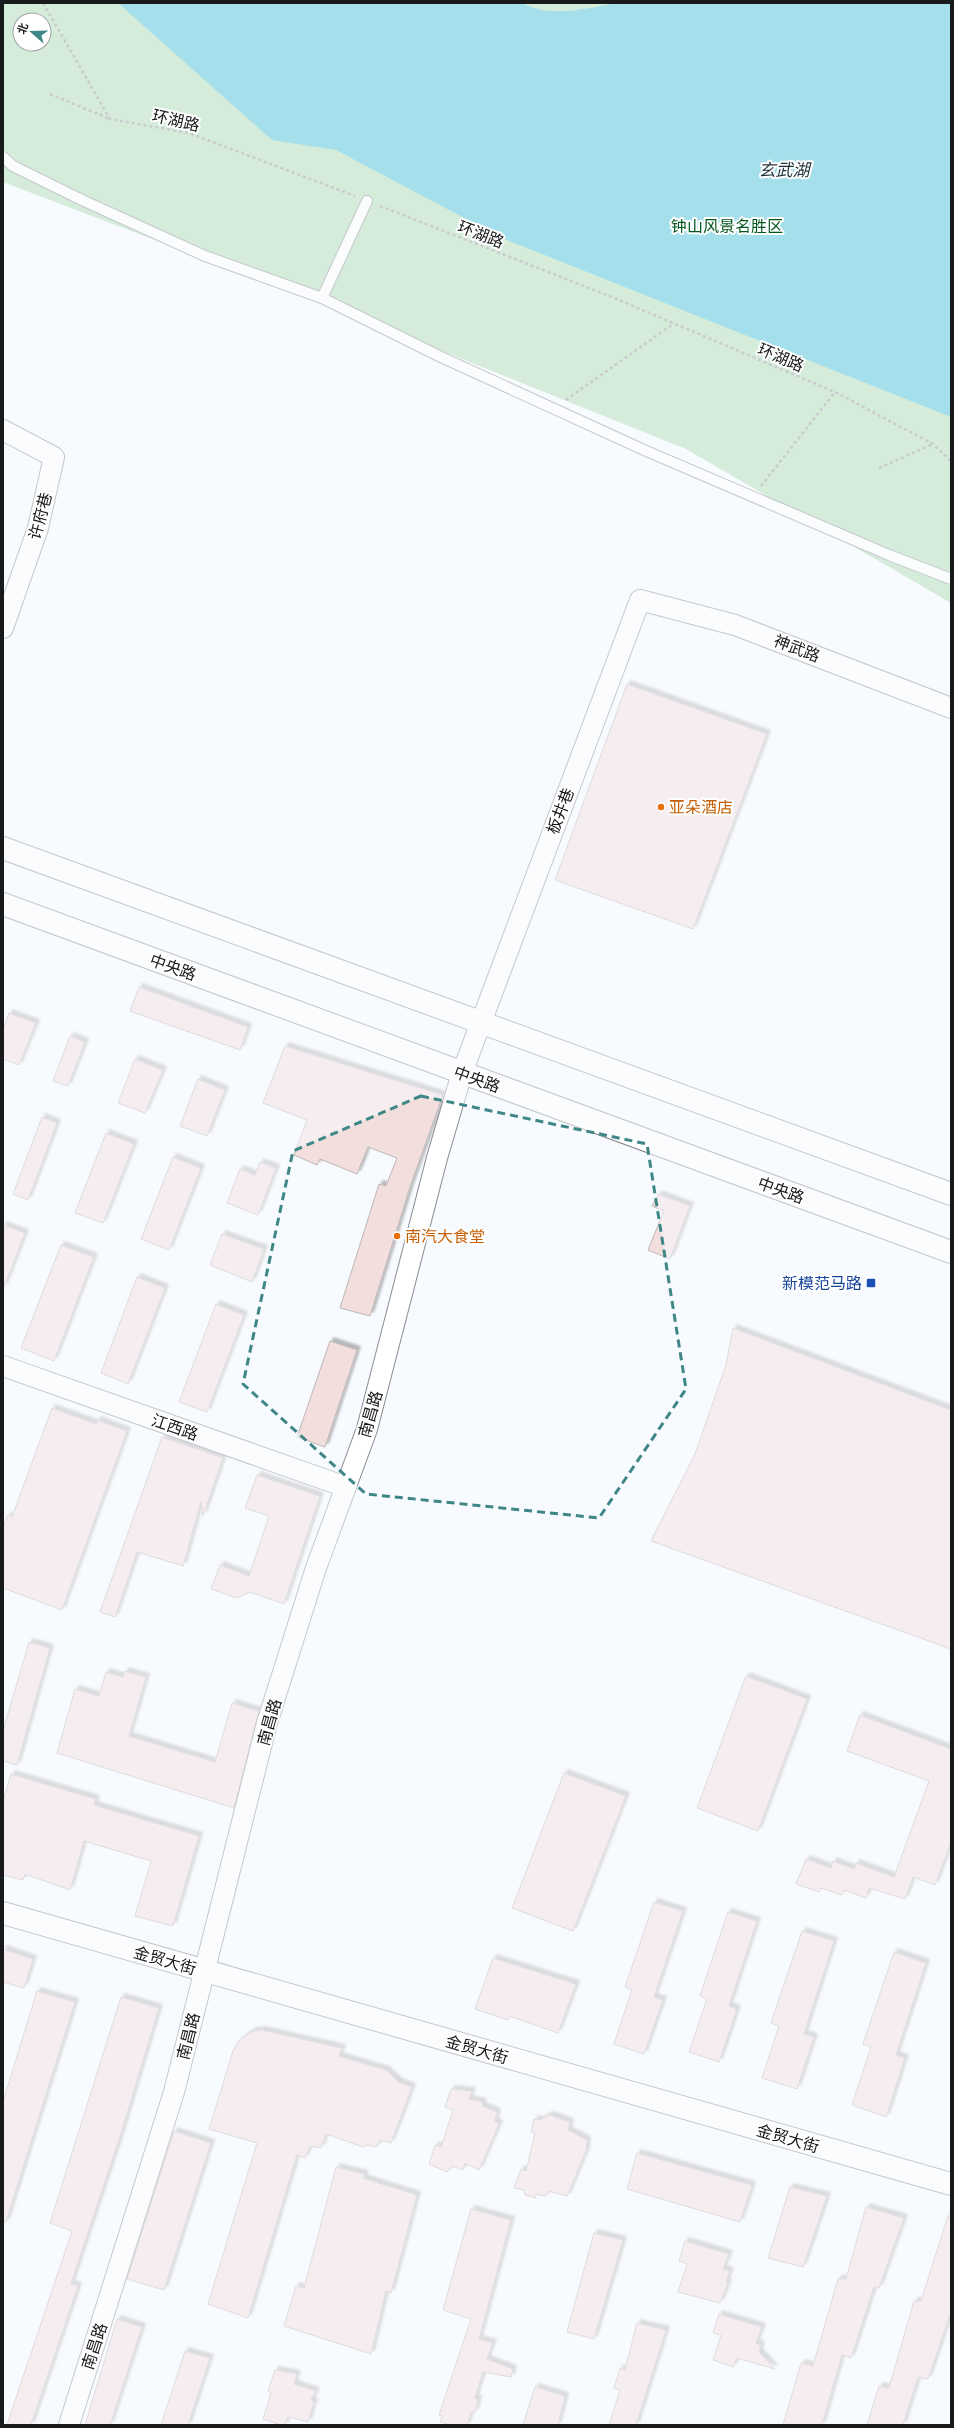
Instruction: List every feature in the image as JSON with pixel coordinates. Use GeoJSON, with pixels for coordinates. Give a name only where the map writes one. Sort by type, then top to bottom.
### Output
{"type":"FeatureCollection","features":[{"type":"Feature","properties":{"kind":"main road"},"geometry":{"type":"LineString","coordinates":[[3,848],[951,1194]]}},
{"type":"Feature","properties":{"kind":"main road","name":"中央路"},"geometry":{"type":"LineString","coordinates":[[3,904],[951,1252]]}},
{"type":"Feature","properties":{"kind":"main road","name":"金贸大街"},"geometry":{"type":"LineString","coordinates":[[3,1913],[951,2184]]}},
{"type":"Feature","properties":{"kind":"street","name":"许府巷"},"geometry":{"type":"LineString","coordinates":[[3,430],[54,457],[38,528],[3,628]]}},
{"type":"Feature","properties":{"kind":"street","name":"神武路"},"geometry":{"type":"LineString","coordinates":[[640,600],[735,625],[951,708]]}},
{"type":"Feature","properties":{"kind":"street","name":"板井巷"},"geometry":{"type":"LineString","coordinates":[[480,1022],[640,600]]}},
{"type":"Feature","properties":{"kind":"street","name":"南昌路"},"geometry":{"type":"LineString","coordinates":[[69,2425],[174,2092],[267,1723],[316,1568],[367,1429],[437,1158],[462,1073],[480,1022]]}},
{"type":"Feature","properties":{"kind":"street","name":"江西路"},"geometry":{"type":"LineString","coordinates":[[3,1366],[346,1487]]}},
{"type":"Feature","properties":{"kind":"lane"},"geometry":{"type":"LineString","coordinates":[[3,157],[13,166],[82,200],[204,256],[322,298],[441,357],[753,497],[889,555],[951,579]]}},
{"type":"Feature","properties":{"kind":"lane"},"geometry":{"type":"LineString","coordinates":[[322,298],[366,201]]}},
{"type":"Feature","properties":{"kind":"path"},"geometry":{"type":"LineString","coordinates":[[42,3],[110,119]]}},
{"type":"Feature","properties":{"kind":"path","name":"环湖路"},"geometry":{"type":"LineString","coordinates":[[50,94],[110,119],[189,133],[612,297],[835,392],[933,444],[951,461]]}},
{"type":"Feature","properties":{"kind":"path"},"geometry":{"type":"LineString","coordinates":[[554,408],[674,324]]}},
{"type":"Feature","properties":{"kind":"path"},"geometry":{"type":"LineString","coordinates":[[753,497],[835,392]]}},
{"type":"Feature","properties":{"kind":"path"},"geometry":{"type":"LineString","coordinates":[[879,468],[933,444]]}},
{"type":"Feature","properties":{"kind":"highlighted area"},"geometry":{"type":"Polygon","coordinates":[[[421,1096],[647,1144],[686,1389],[599,1518],[366,1494],[243,1384],[293,1151],[421,1096]]]}},
{"type":"Feature","properties":{"kind":"green space","name":"钟山风景名胜区"},"geometry":{"type":"Polygon","coordinates":[[[3,3],[951,3],[951,603],[686,449],[375,324],[3,182],[3,3]]]}},
{"type":"Feature","properties":{"kind":"water","name":"玄武湖"},"geometry":{"type":"Polygon","coordinates":[[[118,3],[522,3],[533,8],[544,10],[568,11],[615,3],[951,3],[951,417],[502,238],[336,150],[272,140],[118,3]]]}},
{"type":"Feature","properties":{"kind":"building","name":"亚朵酒店"},"geometry":{"type":"Polygon","coordinates":[[[627,684],[767,734],[693,929],[555,880],[627,684]]]}},
{"type":"Feature","properties":{"kind":"building"},"geometry":{"type":"Polygon","coordinates":[[[139,987],[248,1027],[240,1050],[130,1011],[139,987]]]}},
{"type":"Feature","properties":{"kind":"building"},"geometry":{"type":"Polygon","coordinates":[[[9,1013],[36,1023],[19,1065],[3,1059],[3,1029],[9,1013]]]}},
{"type":"Feature","properties":{"kind":"building"},"geometry":{"type":"Polygon","coordinates":[[[70,1036],[85,1042],[68,1086],[53,1081],[70,1036]]]}},
{"type":"Feature","properties":{"kind":"building"},"geometry":{"type":"Polygon","coordinates":[[[285,1046],[443,1095],[410,1187],[370,1316],[340,1308],[379,1184],[386,1186],[397,1158],[368,1147],[357,1174],[320,1159],[317,1165],[294,1155],[307,1120],[263,1103],[285,1046]]]}},
{"type":"Feature","properties":{"kind":"building"},"geometry":{"type":"Polygon","coordinates":[[[135,1059],[163,1070],[145,1113],[118,1103],[135,1059]]]}},
{"type":"Feature","properties":{"kind":"building"},"geometry":{"type":"Polygon","coordinates":[[[198,1079],[225,1090],[207,1136],[180,1126],[198,1079]]]}},
{"type":"Feature","properties":{"kind":"building"},"geometry":{"type":"Polygon","coordinates":[[[42,1117],[57,1123],[28,1200],[13,1194],[42,1117]]]}},
{"type":"Feature","properties":{"kind":"building"},"geometry":{"type":"Polygon","coordinates":[[[106,1133],[134,1144],[103,1223],[75,1213],[106,1133]]]}},
{"type":"Feature","properties":{"kind":"building"},"geometry":{"type":"Polygon","coordinates":[[[173,1157],[201,1168],[169,1250],[141,1239],[173,1157]]]}},
{"type":"Feature","properties":{"kind":"building"},"geometry":{"type":"Polygon","coordinates":[[[260,1162],[276,1168],[258,1215],[227,1203],[240,1169],[255,1175],[260,1162]]]}},
{"type":"Feature","properties":{"kind":"building"},"geometry":{"type":"Polygon","coordinates":[[[658,1194],[690,1206],[670,1259],[648,1250],[664,1211],[652,1206],[658,1194]]]}},
{"type":"Feature","properties":{"kind":"building"},"geometry":{"type":"Polygon","coordinates":[[[3,1225],[25,1233],[4,1287],[3,1287],[3,1225]]]}},
{"type":"Feature","properties":{"kind":"building"},"geometry":{"type":"Polygon","coordinates":[[[222,1234],[264,1249],[252,1282],[210,1265],[222,1234]]]}},
{"type":"Feature","properties":{"kind":"building"},"geometry":{"type":"Polygon","coordinates":[[[61,1245],[94,1257],[54,1361],[21,1348],[61,1245]]]}},
{"type":"Feature","properties":{"kind":"building"},"geometry":{"type":"Polygon","coordinates":[[[137,1277],[165,1288],[128,1384],[101,1373],[137,1277]]]}},
{"type":"Feature","properties":{"kind":"building"},"geometry":{"type":"Polygon","coordinates":[[[216,1304],[244,1315],[207,1412],[179,1402],[216,1304]]]}},
{"type":"Feature","properties":{"kind":"building"},"geometry":{"type":"Polygon","coordinates":[[[733,1328],[951,1410],[951,1649],[651,1541],[695,1454],[726,1365],[733,1328]]]}},
{"type":"Feature","properties":{"kind":"building"},"geometry":{"type":"Polygon","coordinates":[[[330,1341],[357,1350],[325,1447],[297,1437],[330,1341]]]}},
{"type":"Feature","properties":{"kind":"building"},"geometry":{"type":"Polygon","coordinates":[[[52,1408],[96,1424],[97,1420],[127,1431],[62,1610],[3,1588],[3,1527],[8,1515],[12,1517],[52,1408]]]}},
{"type":"Feature","properties":{"kind":"building"},"geometry":{"type":"Polygon","coordinates":[[[162,1437],[223,1458],[203,1516],[201,1502],[183,1566],[137,1552],[115,1617],[100,1612],[162,1437]]]}},
{"type":"Feature","properties":{"kind":"building"},"geometry":{"type":"Polygon","coordinates":[[[257,1475],[320,1496],[284,1604],[250,1592],[237,1598],[211,1589],[220,1565],[249,1576],[269,1516],[245,1508],[257,1475]]]}},
{"type":"Feature","properties":{"kind":"building"},"geometry":{"type":"Polygon","coordinates":[[[29,1642],[50,1648],[17,1765],[3,1761],[3,1731],[29,1642]]]}},
{"type":"Feature","properties":{"kind":"building"},"geometry":{"type":"Polygon","coordinates":[[[125,1671],[146,1677],[129,1736],[215,1762],[232,1703],[259,1711],[234,1808],[57,1753],[75,1689],[99,1696],[106,1672],[123,1677],[125,1671]]]}},
{"type":"Feature","properties":{"kind":"building"},"geometry":{"type":"Polygon","coordinates":[[[746,1676],[807,1699],[758,1831],[697,1808],[746,1676]]]}},
{"type":"Feature","properties":{"kind":"building"},"geometry":{"type":"Polygon","coordinates":[[[860,1715],[951,1749],[951,1842],[935,1885],[913,1877],[905,1899],[869,1888],[866,1898],[844,1890],[842,1895],[821,1888],[819,1892],[796,1884],[806,1859],[831,1868],[833,1861],[854,1869],[856,1863],[894,1877],[929,1781],[847,1751],[860,1715]]]}},
{"type":"Feature","properties":{"kind":"building"},"geometry":{"type":"Polygon","coordinates":[[[564,1773],[626,1796],[573,1931],[512,1908],[564,1773]]]}},
{"type":"Feature","properties":{"kind":"building"},"geometry":{"type":"Polygon","coordinates":[[[11,1774],[96,1799],[94,1805],[199,1836],[173,1926],[135,1916],[151,1861],[84,1841],[70,1890],[25,1874],[23,1880],[3,1875],[3,1801],[11,1774]]]}},
{"type":"Feature","properties":{"kind":"building"},"geometry":{"type":"Polygon","coordinates":[[[654,1902],[683,1911],[654,1997],[663,2000],[644,2054],[614,2044],[632,1990],[625,1987],[654,1902]]]}},
{"type":"Feature","properties":{"kind":"building"},"geometry":{"type":"Polygon","coordinates":[[[728,1912],[757,1921],[729,2006],[737,2009],[719,2062],[689,2052],[707,1999],[700,1996],[728,1912]]]}},
{"type":"Feature","properties":{"kind":"building"},"geometry":{"type":"Polygon","coordinates":[[[802,1931],[834,1941],[804,2034],[814,2037],[797,2089],[762,2078],[779,2026],[771,2023],[802,1931]]]}},
{"type":"Feature","properties":{"kind":"building"},"geometry":{"type":"Polygon","coordinates":[[[3,1949],[33,1959],[24,1988],[3,1982],[3,1949]]]}},
{"type":"Feature","properties":{"kind":"building"},"geometry":{"type":"Polygon","coordinates":[[[894,1952],[926,1963],[896,2055],[905,2058],[886,2117],[852,2105],[871,2047],[863,2044],[894,1952]]]}},
{"type":"Feature","properties":{"kind":"building"},"geometry":{"type":"Polygon","coordinates":[[[493,1958],[576,1984],[558,2033],[509,2016],[508,2020],[475,2009],[493,1958]]]}},
{"type":"Feature","properties":{"kind":"building"},"geometry":{"type":"Polygon","coordinates":[[[37,1991],[75,2002],[6,2222],[3,2222],[3,2102],[37,1991]]]}},
{"type":"Feature","properties":{"kind":"building"},"geometry":{"type":"Polygon","coordinates":[[[121,1997],[159,2008],[120,2137],[71,2284],[78,2286],[31,2425],[7,2425],[72,2231],[50,2223],[121,1997]]]}},
{"type":"Feature","properties":{"kind":"building"},"geometry":{"type":"Polygon","coordinates":[[[262,2030],[342,2048],[339,2056],[386,2070],[399,2082],[412,2087],[391,2143],[380,2140],[376,2147],[367,2145],[363,2147],[326,2134],[321,2148],[310,2146],[305,2158],[297,2155],[248,2318],[208,2304],[257,2143],[209,2129],[233,2051],[239,2041],[245,2036],[253,2031],[262,2030]]]}},
{"type":"Feature","properties":{"kind":"building"},"geometry":{"type":"Polygon","coordinates":[[[451,2089],[472,2091],[469,2099],[483,2102],[482,2106],[497,2112],[495,2121],[499,2124],[479,2170],[465,2163],[463,2170],[452,2166],[447,2172],[429,2164],[435,2145],[441,2147],[453,2110],[445,2107],[451,2089]]]}},
{"type":"Feature","properties":{"kind":"building"},"geometry":{"type":"Polygon","coordinates":[[[550,2115],[570,2122],[568,2130],[587,2140],[586,2151],[567,2196],[548,2191],[546,2196],[536,2194],[535,2198],[525,2195],[524,2190],[514,2188],[521,2169],[526,2171],[535,2133],[531,2132],[534,2119],[540,2120],[550,2115]]]}},
{"type":"Feature","properties":{"kind":"building"},"geometry":{"type":"Polygon","coordinates":[[[174,2131],[211,2143],[164,2290],[127,2279],[174,2131]]]}},
{"type":"Feature","properties":{"kind":"building"},"geometry":{"type":"Polygon","coordinates":[[[637,2153],[752,2185],[740,2222],[627,2189],[637,2153]]]}},
{"type":"Feature","properties":{"kind":"building"},"geometry":{"type":"Polygon","coordinates":[[[336,2167],[365,2174],[363,2178],[417,2195],[391,2293],[386,2291],[371,2354],[284,2326],[296,2286],[304,2288],[336,2167]]]}},
{"type":"Feature","properties":{"kind":"building"},"geometry":{"type":"Polygon","coordinates":[[[790,2187],[827,2196],[803,2267],[768,2258],[790,2187]]]}},
{"type":"Feature","properties":{"kind":"building"},"geometry":{"type":"Polygon","coordinates":[[[866,2207],[904,2218],[879,2288],[874,2287],[851,2358],[842,2355],[822,2425],[783,2425],[801,2363],[813,2366],[838,2279],[846,2279],[866,2207]]]}},
{"type":"Feature","properties":{"kind":"building"},"geometry":{"type":"Polygon","coordinates":[[[471,2209],[511,2220],[479,2339],[493,2343],[487,2359],[513,2369],[511,2377],[483,2372],[475,2398],[478,2399],[475,2412],[471,2412],[467,2425],[450,2425],[440,2422],[442,2416],[439,2415],[471,2319],[443,2310],[471,2209]]]}},
{"type":"Feature","properties":{"kind":"building"},"geometry":{"type":"Polygon","coordinates":[[[948,2216],[951,2216],[951,2312],[928,2379],[918,2377],[903,2425],[867,2425],[879,2386],[889,2388],[914,2301],[921,2301],[948,2216]]]}},
{"type":"Feature","properties":{"kind":"building"},"geometry":{"type":"Polygon","coordinates":[[[594,2233],[623,2240],[594,2339],[567,2332],[594,2233]]]}},
{"type":"Feature","properties":{"kind":"building"},"geometry":{"type":"Polygon","coordinates":[[[685,2241],[729,2254],[723,2269],[730,2271],[726,2282],[728,2283],[720,2303],[678,2292],[687,2264],[679,2261],[685,2241]]]}},
{"type":"Feature","properties":{"kind":"building"},"geometry":{"type":"Polygon","coordinates":[[[719,2314],[762,2327],[756,2343],[761,2345],[759,2352],[775,2369],[737,2358],[733,2367],[713,2360],[721,2335],[713,2333],[719,2314]]]}},
{"type":"Feature","properties":{"kind":"building"},"geometry":{"type":"Polygon","coordinates":[[[117,2319],[142,2327],[110,2425],[85,2425],[117,2319]]]}},
{"type":"Feature","properties":{"kind":"building"},"geometry":{"type":"Polygon","coordinates":[[[637,2323],[666,2330],[636,2425],[609,2425],[620,2390],[614,2388],[620,2368],[625,2370],[637,2323]]]}},
{"type":"Feature","properties":{"kind":"building"},"geometry":{"type":"Polygon","coordinates":[[[185,2351],[210,2358],[188,2425],[161,2425],[185,2351]]]}},
{"type":"Feature","properties":{"kind":"building"},"geometry":{"type":"Polygon","coordinates":[[[275,2370],[297,2374],[294,2384],[316,2391],[311,2400],[314,2402],[308,2422],[288,2417],[285,2425],[281,2425],[263,2419],[271,2393],[268,2391],[275,2370]]]}},
{"type":"Feature","properties":{"kind":"building"},"geometry":{"type":"Polygon","coordinates":[[[535,2387],[565,2396],[558,2425],[523,2425],[535,2387]]]}},
{"type":"Feature","properties":{"kind":"place","name":"亚朵酒店"},"geometry":{"type":"Point","coordinates":[661,807]}},
{"type":"Feature","properties":{"kind":"place","name":"南汽大食堂"},"geometry":{"type":"Point","coordinates":[397,1236]}},
{"type":"Feature","properties":{"kind":"place","name":"新模范马路"},"geometry":{"type":"Point","coordinates":[871,1283]}}]}
